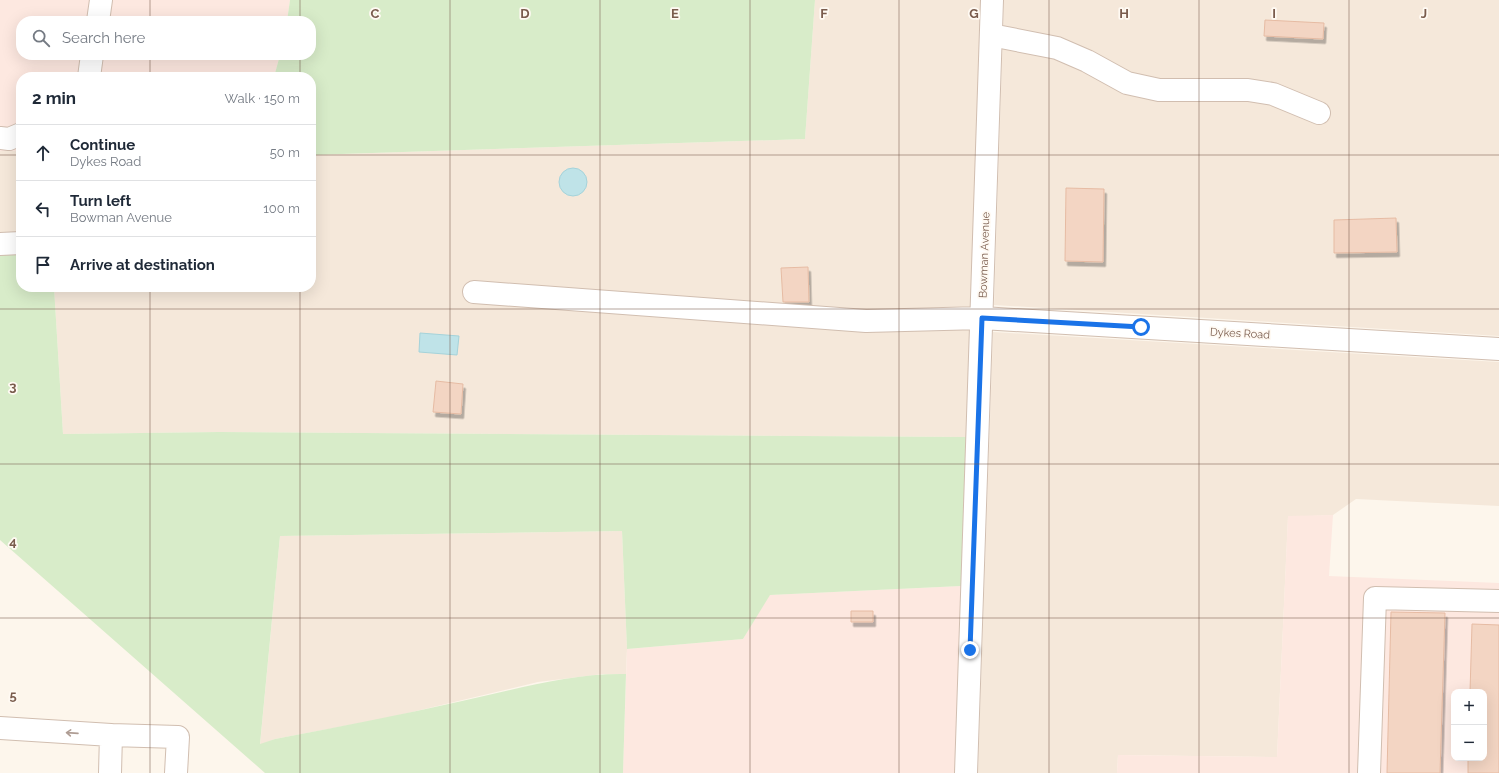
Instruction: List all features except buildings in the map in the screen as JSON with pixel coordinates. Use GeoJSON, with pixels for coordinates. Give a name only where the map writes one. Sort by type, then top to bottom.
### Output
{"type":"FeatureCollection","features":[{"type":"Feature","properties":{"kind":"street"},"geometry":{"type":"LineString","coordinates":[[99,16],[101,0]]}},
{"type":"Feature","properties":{"kind":"street","name":"Bowman Avenue"},"geometry":{"type":"LineString","coordinates":[[966,773],[992,0]]}},
{"type":"Feature","properties":{"kind":"street"},"geometry":{"type":"LineString","coordinates":[[991,35],[1057,48],[1087,61],[1127,83],[1159,90],[1248,90],[1267,93],[1319,113]]}},
{"type":"Feature","properties":{"kind":"street"},"geometry":{"type":"LineString","coordinates":[[90,72],[91,60]]}},
{"type":"Feature","properties":{"kind":"street"},"geometry":{"type":"LineString","coordinates":[[0,138],[9,139],[16,136]]}},
{"type":"Feature","properties":{"kind":"street"},"geometry":{"type":"LineString","coordinates":[[0,244],[16,243]]}},
{"type":"Feature","properties":{"kind":"street","name":"Dykes Road"},"geometry":{"type":"LineString","coordinates":[[474,292],[866,321],[982,318],[1499,349]]}},
{"type":"Feature","properties":{"kind":"street"},"geometry":{"type":"LineString","coordinates":[[1369,773],[1374,598],[1499,600]]}},
{"type":"Feature","properties":{"kind":"street"},"geometry":{"type":"LineString","coordinates":[[0,728],[111,735],[178,737],[176,773]]}},
{"type":"Feature","properties":{"kind":"street"},"geometry":{"type":"LineString","coordinates":[[110,773],[111,735]]}},
{"type":"Feature","properties":{"kind":"shaded area"},"geometry":{"type":"Polygon","coordinates":[[[0,0],[290,0],[288,16],[16,16],[16,60],[279,60],[275,72],[16,72],[16,151],[0,151],[0,0]]]}},
{"type":"Feature","properties":{"kind":"shaded area"},"geometry":{"type":"Polygon","coordinates":[[[815,0],[981,0],[966,437],[219,432],[63,434],[54,292],[316,292],[316,155],[805,139],[815,0]]]}},
{"type":"Feature","properties":{"kind":"shaded area"},"geometry":{"type":"Polygon","coordinates":[[[1004,0],[1499,0],[1499,336],[994,305],[1004,0]]]}},
{"type":"Feature","properties":{"kind":"shaded area"},"geometry":{"type":"Polygon","coordinates":[[[0,151],[16,151],[16,253],[0,253],[0,151]]]}},
{"type":"Feature","properties":{"kind":"shaded area"},"geometry":{"type":"Polygon","coordinates":[[[993,332],[1499,362],[1499,506],[1356,499],[1333,515],[1288,517],[1277,757],[1118,755],[1117,773],[978,773],[993,332]]]}},
{"type":"Feature","properties":{"kind":"shaded area"},"geometry":{"type":"Polygon","coordinates":[[[1333,515],[1329,576],[1499,583],[1499,773],[1117,773],[1118,755],[1277,757],[1288,516],[1333,515]]]}},
{"type":"Feature","properties":{"kind":"shaded area"},"geometry":{"type":"Polygon","coordinates":[[[622,531],[627,649],[626,674],[603,674],[538,682],[387,718],[275,739],[260,745],[280,536],[622,531]]]}},
{"type":"Feature","properties":{"kind":"shaded area"},"geometry":{"type":"Polygon","coordinates":[[[961,586],[955,773],[623,773],[627,649],[743,639],[769,595],[961,586]]]}},
{"type":"Feature","properties":{"kind":"green space"},"geometry":{"type":"Polygon","coordinates":[[[290,0],[815,0],[805,139],[316,155],[316,72],[275,72],[279,60],[316,60],[316,16],[288,16],[290,0]]]}},
{"type":"Feature","properties":{"kind":"green space"},"geometry":{"type":"Polygon","coordinates":[[[0,253],[16,253],[16,292],[54,292],[63,434],[219,432],[966,437],[961,586],[770,595],[743,639],[627,649],[622,531],[280,536],[260,744],[275,739],[564,679],[605,674],[626,674],[623,773],[265,773],[0,540],[0,253]]]}},
{"type":"Feature","properties":{"kind":"water"},"geometry":{"type":"Polygon","coordinates":[[[573,168],[583,172],[587,182],[583,192],[573,196],[563,192],[559,182],[563,172],[573,168]]]}},
{"type":"Feature","properties":{"kind":"water"},"geometry":{"type":"Polygon","coordinates":[[[420,333],[459,336],[457,355],[419,352],[420,333]]]}},
{"type":"Feature","properties":{"kind":"route"},"geometry":{"type":"LineString","coordinates":[[970,650],[982,318],[1141,327]]}}]}
